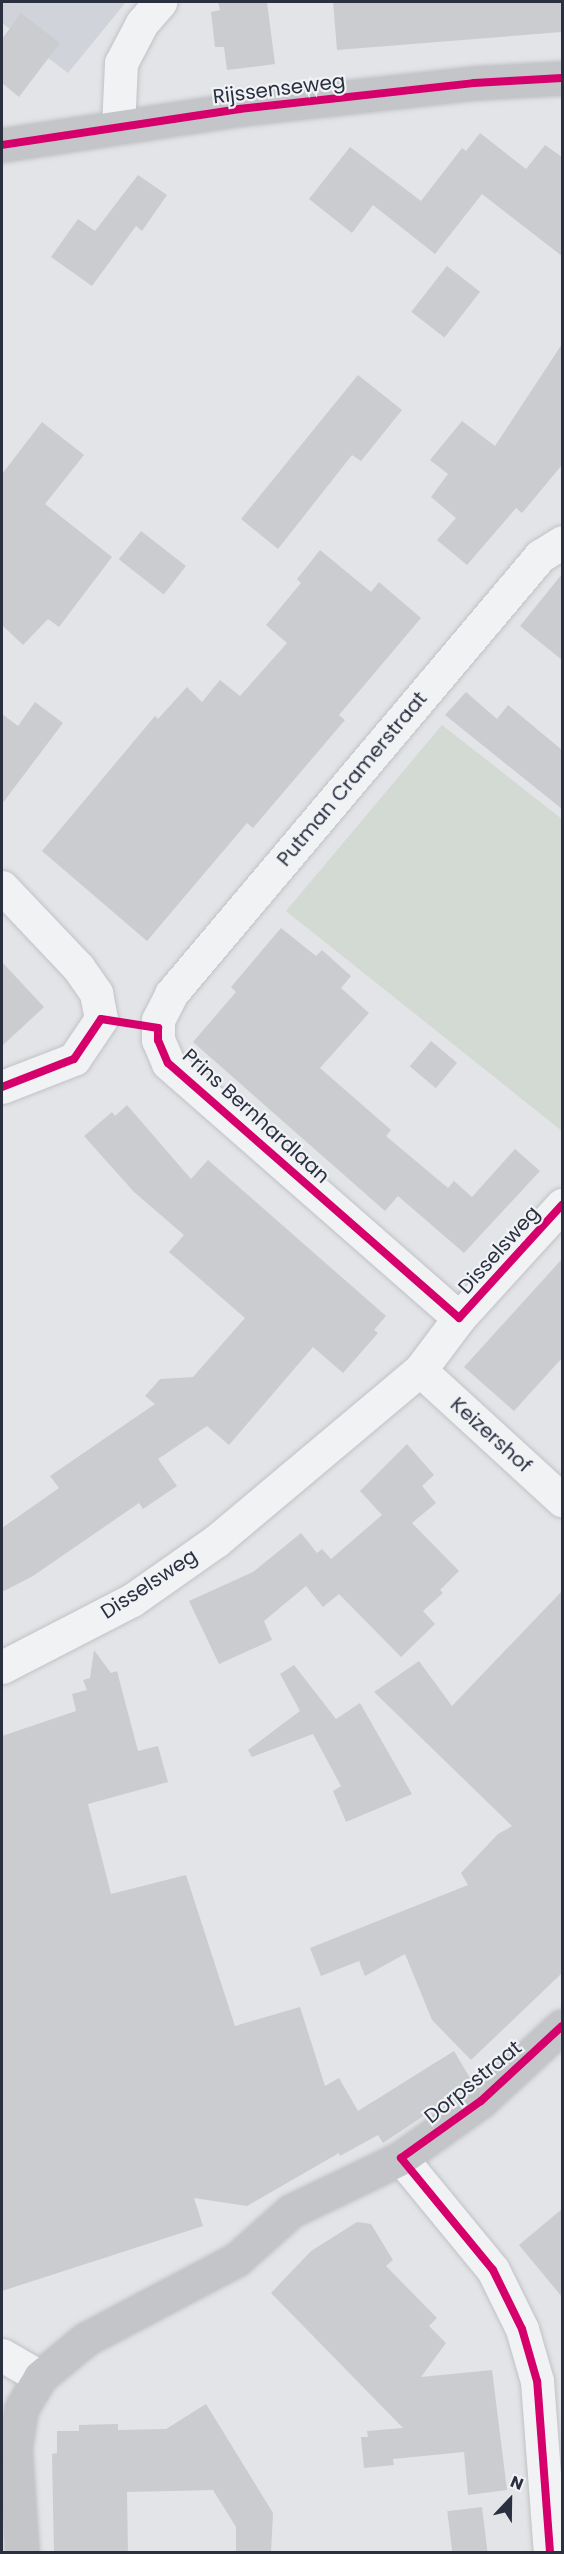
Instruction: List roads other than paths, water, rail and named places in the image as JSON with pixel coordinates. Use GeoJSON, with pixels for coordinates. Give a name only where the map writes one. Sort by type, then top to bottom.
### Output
{"type":"FeatureCollection","features":[{"type":"Feature","properties":{"kind":"main road","name":"Rijssenseweg"},"geometry":{"type":"LineString","coordinates":[[2,145],[251,108],[562,78]]}},
{"type":"Feature","properties":{"kind":"main road","name":"Dorpsstraat"},"geometry":{"type":"LineString","coordinates":[[21,2553],[15,2448],[21,2409],[40,2377],[86,2339],[236,2260],[291,2211],[401,2158],[481,2101],[562,2026]]}},
{"type":"Feature","properties":{"kind":"street"},"geometry":{"type":"LineString","coordinates":[[118,127],[121,63],[142,23],[160,2]]}},
{"type":"Feature","properties":{"kind":"street","name":"Putman Cramerstraat"},"geometry":{"type":"LineString","coordinates":[[158,1028],[171,994],[540,556],[562,542]]}},
{"type":"Feature","properties":{"kind":"street"},"geometry":{"type":"LineString","coordinates":[[2,887],[78,967],[96,993],[101,1018],[74,1059],[2,1087]]}},
{"type":"Feature","properties":{"kind":"street","name":"Prins Bernhardlaan"},"geometry":{"type":"LineString","coordinates":[[158,1028],[158,1040],[168,1062],[459,1318]]}},
{"type":"Feature","properties":{"kind":"street","name":"Disselsweg"},"geometry":{"type":"LineString","coordinates":[[2,1667],[132,1600],[178,1567],[420,1370],[459,1318],[562,1204]]}},
{"type":"Feature","properties":{"kind":"street","name":"Keizershof"},"geometry":{"type":"LineString","coordinates":[[420,1370],[562,1500]]}},
{"type":"Feature","properties":{"kind":"street"},"geometry":{"type":"LineString","coordinates":[[401,2158],[493,2270],[522,2329],[537,2382],[550,2553]]}},
{"type":"Feature","properties":{"kind":"street"},"geometry":{"type":"LineString","coordinates":[[2,2355],[40,2377]]}}]}
